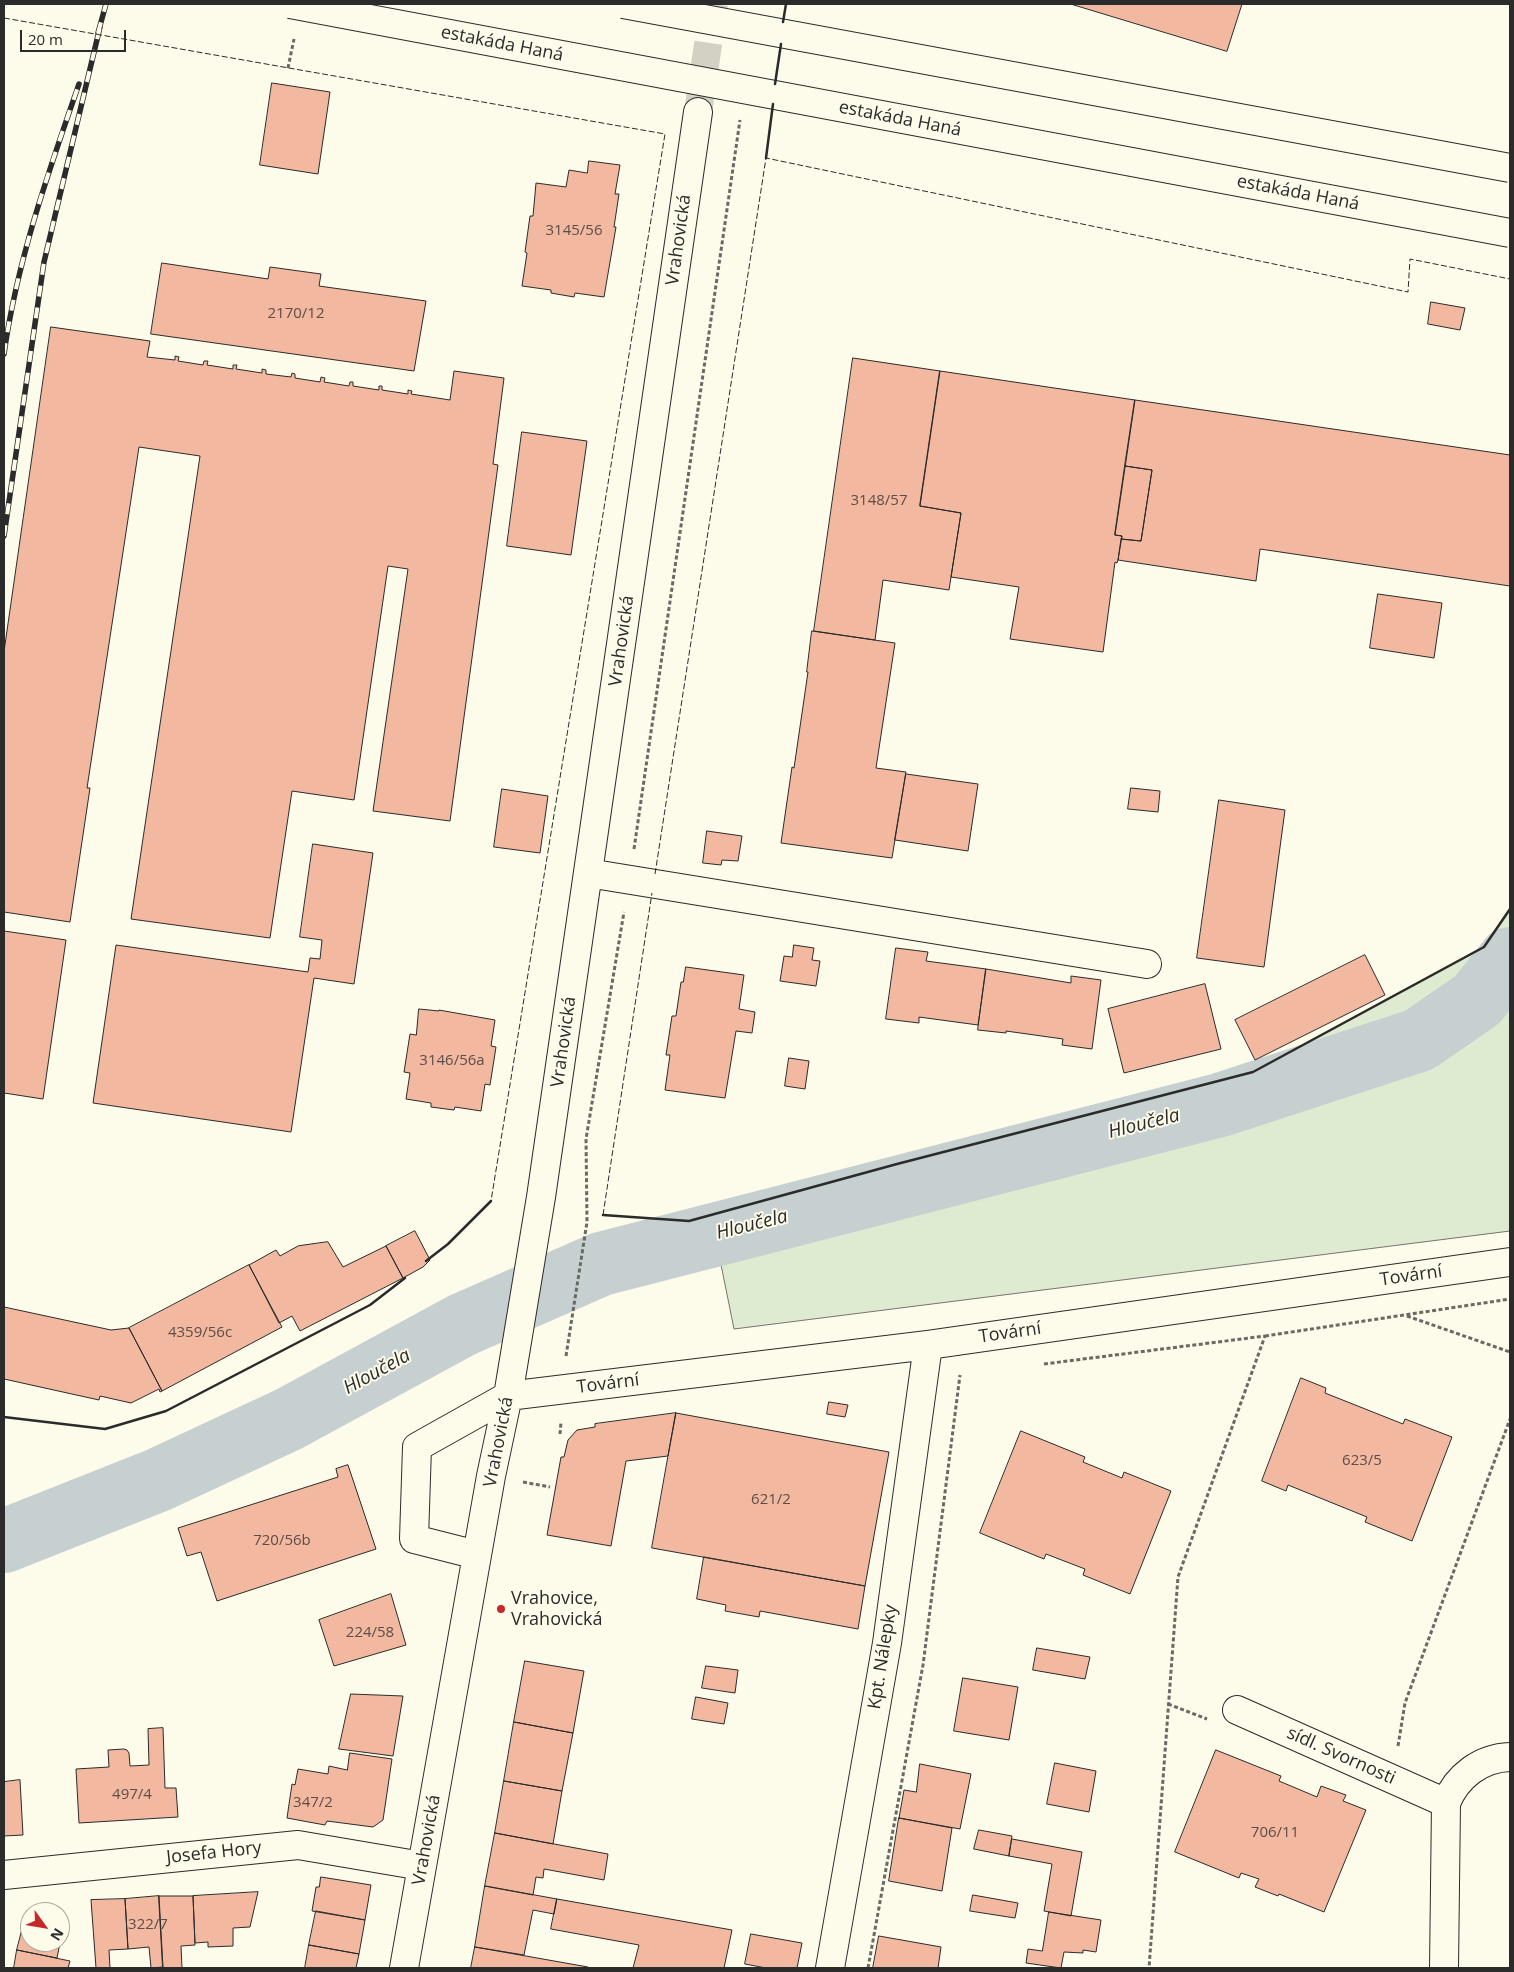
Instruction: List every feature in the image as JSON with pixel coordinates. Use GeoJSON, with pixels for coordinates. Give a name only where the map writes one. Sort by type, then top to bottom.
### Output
{"type":"FeatureCollection","features":[{"type":"Feature","properties":{"kind":"main road","name":"estakáda Haná"},"geometry":{"type":"LineString","coordinates":[[290,4],[1510,233]]}},
{"type":"Feature","properties":{"kind":"main road"},"geometry":{"type":"LineString","coordinates":[[623,4],[1510,168]]}},
{"type":"Feature","properties":{"kind":"main road","name":"Vrahovická"},"geometry":{"type":"LineString","coordinates":[[404,1968],[518,1340],[588,873],[698,112]]}},
{"type":"Feature","properties":{"kind":"main road"},"geometry":{"type":"LineString","coordinates":[[588,873],[1147,964]]}},
{"type":"Feature","properties":{"kind":"main road","name":"Tovární"},"geometry":{"type":"LineString","coordinates":[[508,1396],[928,1345],[1510,1262]]}},
{"type":"Feature","properties":{"kind":"main road","name":"Kpt. Nálepky"},"geometry":{"type":"LineString","coordinates":[[830,1968],[887,1643],[928,1345]]}},
{"type":"Feature","properties":{"kind":"main road"},"geometry":{"type":"LineString","coordinates":[[478,1555],[414,1539],[417,1447],[508,1396]]}},
{"type":"Feature","properties":{"kind":"main road","name":"sídl. Svornosti"},"geometry":{"type":"LineString","coordinates":[[1237,1710],[1446,1803]]}},
{"type":"Feature","properties":{"kind":"main road"},"geometry":{"type":"LineString","coordinates":[[1444,1968],[1446,1803],[1451,1791],[1460,1778],[1479,1764],[1510,1757]]}},
{"type":"Feature","properties":{"kind":"main road","name":"Josefa Hory"},"geometry":{"type":"LineString","coordinates":[[4,1875],[298,1844],[422,1866]]}},
{"type":"Feature","properties":{"kind":"path"},"geometry":{"type":"LineString","coordinates":[[568,1338],[587,1222],[586,1139],[629,879],[740,120]]}},
{"type":"Feature","properties":{"kind":"path"},"geometry":{"type":"LineString","coordinates":[[1039,1365],[1265,1336],[1510,1299]]}},
{"type":"Feature","properties":{"kind":"path"},"geometry":{"type":"LineString","coordinates":[[1405,1315],[1510,1352]]}},
{"type":"Feature","properties":{"kind":"path"},"geometry":{"type":"LineString","coordinates":[[1149,1968],[1178,1577],[1265,1336]]}},
{"type":"Feature","properties":{"kind":"path"},"geometry":{"type":"LineString","coordinates":[[923,1379],[970,1373]]}},
{"type":"Feature","properties":{"kind":"path"},"geometry":{"type":"LineString","coordinates":[[868,1968],[924,1665],[960,1375]]}},
{"type":"Feature","properties":{"kind":"path"},"geometry":{"type":"LineString","coordinates":[[1392,1778],[1405,1704],[1510,1419]]}},
{"type":"Feature","properties":{"kind":"green space"},"geometry":{"type":"Polygon","coordinates":[[[1510,909],[1510,1231],[734,1329],[711,1215],[897,1164],[1253,1072],[1483,947],[1510,909]]]}},
{"type":"Feature","properties":{"kind":"building"},"geometry":{"type":"Polygon","coordinates":[[[1071,4],[1242,4],[1227,51],[1071,4]]]}},
{"type":"Feature","properties":{"kind":"building"},"geometry":{"type":"Polygon","coordinates":[[[272,83],[330,92],[318,174],[260,165],[272,83]]]}},
{"type":"Feature","properties":{"kind":"building"},"geometry":{"type":"Polygon","coordinates":[[[589,161],[620,165],[615,194],[619,194],[614,227],[616,227],[604,297],[575,293],[574,297],[551,293],[551,290],[522,286],[527,253],[525,252],[530,216],[533,216],[536,183],[566,187],[569,170],[587,173],[589,161]]]}},
{"type":"Feature","properties":{"kind":"building"},"geometry":{"type":"Polygon","coordinates":[[[162,263],[268,279],[270,267],[321,274],[319,286],[426,301],[414,371],[151,334],[162,263]]]}},
{"type":"Feature","properties":{"kind":"building"},"geometry":{"type":"Polygon","coordinates":[[[1431,302],[1465,308],[1460,330],[1428,324],[1431,302]]]}},
{"type":"Feature","properties":{"kind":"building"},"geometry":{"type":"Polygon","coordinates":[[[51,327],[150,341],[147,357],[175,360],[175,356],[179,357],[178,361],[203,365],[204,361],[208,361],[207,365],[233,369],[233,365],[237,365],[236,369],[262,373],[262,369],[266,370],[266,374],[291,377],[292,373],[295,374],[295,378],[320,382],[321,377],[325,378],[324,382],[349,386],[350,382],[353,382],[353,386],[379,390],[379,386],[382,386],[382,390],[408,394],[408,390],[412,391],[411,394],[450,400],[454,371],[504,378],[493,464],[498,465],[450,821],[373,811],[408,569],[388,566],[354,800],[292,791],[270,938],[131,919],[200,456],[139,447],[87,788],[90,788],[70,922],[4,912],[4,652],[51,327]]]}},
{"type":"Feature","properties":{"kind":"building"},"geometry":{"type":"Polygon","coordinates":[[[853,358],[940,371],[920,506],[961,513],[949,590],[883,580],[875,640],[814,631],[853,358]]]}},
{"type":"Feature","properties":{"kind":"building"},"geometry":{"type":"Polygon","coordinates":[[[940,371],[1135,400],[1115,535],[1122,536],[1118,560],[1117,563],[1115,562],[1103,652],[1010,639],[1019,587],[951,577],[961,513],[920,506],[940,371]]]}},
{"type":"Feature","properties":{"kind":"building"},"geometry":{"type":"Polygon","coordinates":[[[1135,400],[1510,455],[1510,586],[1260,549],[1256,581],[1118,560],[1121,539],[1141,541],[1152,470],[1125,466],[1135,400]]]}},
{"type":"Feature","properties":{"kind":"building"},"geometry":{"type":"Polygon","coordinates":[[[522,432],[587,441],[571,555],[507,546],[522,432]]]}},
{"type":"Feature","properties":{"kind":"building"},"geometry":{"type":"Polygon","coordinates":[[[1125,466],[1152,470],[1141,541],[1121,539],[1122,536],[1115,535],[1125,466]]]}},
{"type":"Feature","properties":{"kind":"building"},"geometry":{"type":"Polygon","coordinates":[[[1378,594],[1442,603],[1434,658],[1370,648],[1378,594]]]}},
{"type":"Feature","properties":{"kind":"building"},"geometry":{"type":"Polygon","coordinates":[[[812,631],[895,643],[876,768],[906,772],[892,858],[781,843],[792,767],[794,768],[812,631]]]}},
{"type":"Feature","properties":{"kind":"building"},"geometry":{"type":"Polygon","coordinates":[[[906,774],[978,784],[968,851],[895,840],[906,774]]]}},
{"type":"Feature","properties":{"kind":"building"},"geometry":{"type":"Polygon","coordinates":[[[1131,788],[1160,791],[1158,812],[1128,809],[1131,788]]]}},
{"type":"Feature","properties":{"kind":"building"},"geometry":{"type":"Polygon","coordinates":[[[502,789],[548,796],[540,853],[494,847],[502,789]]]}},
{"type":"Feature","properties":{"kind":"building"},"geometry":{"type":"Polygon","coordinates":[[[1219,800],[1285,810],[1264,967],[1197,958],[1219,800]]]}},
{"type":"Feature","properties":{"kind":"building"},"geometry":{"type":"Polygon","coordinates":[[[707,831],[742,836],[738,861],[722,860],[721,865],[703,863],[707,831]]]}},
{"type":"Feature","properties":{"kind":"building"},"geometry":{"type":"Polygon","coordinates":[[[313,844],[373,853],[354,984],[314,978],[291,1132],[93,1103],[116,945],[308,972],[310,958],[320,959],[322,940],[300,937],[313,844]]]}},
{"type":"Feature","properties":{"kind":"building"},"geometry":{"type":"Polygon","coordinates":[[[4,931],[66,940],[43,1099],[4,1093],[4,931]]]}},
{"type":"Feature","properties":{"kind":"building"},"geometry":{"type":"Polygon","coordinates":[[[794,945],[814,948],[812,960],[820,961],[816,986],[780,981],[784,956],[792,957],[794,945]]]}},
{"type":"Feature","properties":{"kind":"building"},"geometry":{"type":"Polygon","coordinates":[[[896,948],[928,952],[926,961],[986,969],[978,1025],[919,1017],[919,1023],[886,1019],[896,948]]]}},
{"type":"Feature","properties":{"kind":"building"},"geometry":{"type":"Polygon","coordinates":[[[1365,955],[1385,995],[1255,1060],[1235,1020],[1365,955]]]}},
{"type":"Feature","properties":{"kind":"building"},"geometry":{"type":"Polygon","coordinates":[[[686,967],[744,975],[739,1009],[755,1012],[752,1033],[736,1031],[725,1098],[665,1090],[670,1055],[666,1055],[672,1016],[676,1016],[681,982],[683,982],[686,967]]]}},
{"type":"Feature","properties":{"kind":"building"},"geometry":{"type":"Polygon","coordinates":[[[986,969],[1071,983],[1071,976],[1101,980],[1092,1049],[1062,1045],[1063,1039],[1006,1031],[1006,1033],[978,1030],[986,969]]]}},
{"type":"Feature","properties":{"kind":"building"},"geometry":{"type":"Polygon","coordinates":[[[1205,984],[1221,1049],[1124,1073],[1108,1009],[1205,984]]]}},
{"type":"Feature","properties":{"kind":"building"},"geometry":{"type":"Polygon","coordinates":[[[419,1009],[439,1010],[495,1020],[491,1046],[496,1047],[490,1085],[485,1084],[481,1111],[455,1107],[454,1110],[431,1107],[431,1103],[406,1099],[410,1073],[404,1072],[410,1034],[416,1035],[419,1009]]]}},
{"type":"Feature","properties":{"kind":"building"},"geometry":{"type":"Polygon","coordinates":[[[789,1058],[809,1061],[805,1089],[785,1086],[789,1058]]]}},
{"type":"Feature","properties":{"kind":"building"},"geometry":{"type":"Polygon","coordinates":[[[415,1231],[430,1260],[423,1267],[403,1278],[386,1246],[415,1231]]]}},
{"type":"Feature","properties":{"kind":"building"},"geometry":{"type":"Polygon","coordinates":[[[328,1242],[343,1267],[386,1246],[403,1278],[300,1331],[292,1316],[279,1323],[249,1265],[276,1250],[280,1256],[298,1246],[328,1242]]]}},
{"type":"Feature","properties":{"kind":"building"},"geometry":{"type":"Polygon","coordinates":[[[249,1265],[282,1327],[162,1391],[129,1328],[249,1265]]]}},
{"type":"Feature","properties":{"kind":"building"},"geometry":{"type":"Polygon","coordinates":[[[4,1307],[111,1330],[129,1328],[162,1391],[160,1392],[159,1389],[131,1403],[100,1396],[99,1400],[4,1379],[4,1307]]]}},
{"type":"Feature","properties":{"kind":"building"},"geometry":{"type":"Polygon","coordinates":[[[1301,1378],[1326,1388],[1325,1393],[1403,1424],[1405,1419],[1452,1437],[1412,1541],[1365,1522],[1367,1517],[1288,1485],[1286,1491],[1262,1481],[1301,1378]]]}},
{"type":"Feature","properties":{"kind":"building"},"geometry":{"type":"Polygon","coordinates":[[[829,1402],[848,1405],[845,1417],[827,1414],[829,1402]]]}},
{"type":"Feature","properties":{"kind":"building"},"geometry":{"type":"Polygon","coordinates":[[[676,1413],[889,1452],[865,1586],[652,1548],[676,1413]]]}},
{"type":"Feature","properties":{"kind":"building"},"geometry":{"type":"Polygon","coordinates":[[[676,1413],[668,1456],[626,1461],[611,1546],[547,1535],[561,1457],[564,1457],[568,1440],[577,1430],[595,1427],[595,1424],[676,1413]]]}},
{"type":"Feature","properties":{"kind":"building"},"geometry":{"type":"Polygon","coordinates":[[[1021,1431],[1085,1457],[1083,1462],[1122,1478],[1124,1472],[1171,1491],[1130,1594],[1083,1575],[1085,1569],[1046,1554],[1044,1559],[980,1533],[1021,1431]]]}},
{"type":"Feature","properties":{"kind":"building"},"geometry":{"type":"Polygon","coordinates":[[[348,1465],[376,1549],[217,1601],[201,1552],[187,1556],[178,1528],[338,1477],[336,1469],[348,1465]]]}},
{"type":"Feature","properties":{"kind":"building"},"geometry":{"type":"Polygon","coordinates":[[[704,1557],[865,1586],[858,1629],[760,1611],[759,1617],[725,1611],[726,1605],[697,1599],[704,1557]]]}},
{"type":"Feature","properties":{"kind":"building"},"geometry":{"type":"Polygon","coordinates":[[[391,1594],[406,1645],[334,1666],[319,1620],[391,1594]]]}},
{"type":"Feature","properties":{"kind":"building"},"geometry":{"type":"Polygon","coordinates":[[[1037,1648],[1090,1657],[1085,1679],[1033,1670],[1037,1648]]]}},
{"type":"Feature","properties":{"kind":"building"},"geometry":{"type":"Polygon","coordinates":[[[525,1661],[584,1671],[573,1733],[514,1722],[525,1661]]]}},
{"type":"Feature","properties":{"kind":"building"},"geometry":{"type":"Polygon","coordinates":[[[706,1666],[738,1670],[735,1693],[702,1688],[706,1666]]]}},
{"type":"Feature","properties":{"kind":"building"},"geometry":{"type":"Polygon","coordinates":[[[963,1678],[1018,1687],[1009,1740],[954,1731],[963,1678]]]}},
{"type":"Feature","properties":{"kind":"building"},"geometry":{"type":"Polygon","coordinates":[[[351,1694],[403,1696],[393,1756],[339,1749],[351,1694]]]}},
{"type":"Feature","properties":{"kind":"building"},"geometry":{"type":"Polygon","coordinates":[[[696,1697],[728,1703],[724,1724],[692,1719],[696,1697]]]}},
{"type":"Feature","properties":{"kind":"building"},"geometry":{"type":"Polygon","coordinates":[[[514,1722],[573,1733],[562,1791],[504,1781],[514,1722]]]}},
{"type":"Feature","properties":{"kind":"building"},"geometry":{"type":"Polygon","coordinates":[[[163,1728],[165,1788],[176,1788],[178,1817],[79,1823],[76,1769],[109,1767],[108,1750],[124,1749],[129,1753],[130,1766],[149,1765],[148,1729],[163,1728]]]}},
{"type":"Feature","properties":{"kind":"building"},"geometry":{"type":"Polygon","coordinates":[[[1216,1750],[1281,1776],[1279,1781],[1317,1797],[1321,1786],[1346,1795],[1343,1801],[1366,1810],[1324,1912],[1279,1894],[1278,1896],[1255,1887],[1259,1879],[1241,1873],[1239,1878],[1175,1852],[1216,1750]]]}},
{"type":"Feature","properties":{"kind":"building"},"geometry":{"type":"Polygon","coordinates":[[[350,1753],[392,1759],[383,1820],[373,1827],[327,1821],[325,1825],[287,1818],[292,1784],[295,1785],[298,1769],[328,1774],[329,1766],[347,1770],[350,1753]]]}},
{"type":"Feature","properties":{"kind":"building"},"geometry":{"type":"Polygon","coordinates":[[[1055,1763],[1096,1771],[1089,1812],[1047,1804],[1055,1763]]]}},
{"type":"Feature","properties":{"kind":"building"},"geometry":{"type":"Polygon","coordinates":[[[920,1764],[971,1774],[960,1829],[899,1818],[904,1790],[916,1792],[920,1764]]]}},
{"type":"Feature","properties":{"kind":"building"},"geometry":{"type":"Polygon","coordinates":[[[20,1780],[23,1835],[4,1836],[4,1782],[20,1780]]]}},
{"type":"Feature","properties":{"kind":"building"},"geometry":{"type":"Polygon","coordinates":[[[504,1781],[562,1791],[553,1844],[495,1833],[504,1781]]]}},
{"type":"Feature","properties":{"kind":"building"},"geometry":{"type":"Polygon","coordinates":[[[899,1818],[952,1828],[942,1891],[889,1881],[899,1818]]]}},
{"type":"Feature","properties":{"kind":"building"},"geometry":{"type":"Polygon","coordinates":[[[979,1830],[1012,1836],[1009,1856],[974,1849],[979,1830]]]}},
{"type":"Feature","properties":{"kind":"building"},"geometry":{"type":"Polygon","coordinates":[[[495,1833],[608,1854],[604,1880],[544,1869],[543,1878],[536,1877],[533,1895],[485,1886],[495,1833]]]}},
{"type":"Feature","properties":{"kind":"building"},"geometry":{"type":"Polygon","coordinates":[[[1012,1839],[1082,1852],[1071,1916],[1044,1911],[1052,1864],[1009,1856],[1012,1839]]]}},
{"type":"Feature","properties":{"kind":"building"},"geometry":{"type":"Polygon","coordinates":[[[321,1877],[371,1885],[365,1920],[312,1911],[316,1887],[319,1887],[321,1877]]]}},
{"type":"Feature","properties":{"kind":"building"},"geometry":{"type":"Polygon","coordinates":[[[485,1886],[557,1899],[554,1914],[533,1910],[524,1955],[475,1947],[485,1886]]]}},
{"type":"Feature","properties":{"kind":"building"},"geometry":{"type":"Polygon","coordinates":[[[258,1892],[250,1927],[233,1928],[233,1946],[208,1947],[208,1942],[195,1943],[193,1896],[258,1892]]]}},
{"type":"Feature","properties":{"kind":"building"},"geometry":{"type":"Polygon","coordinates":[[[973,1895],[1018,1903],[1015,1918],[970,1911],[973,1895]]]}},
{"type":"Feature","properties":{"kind":"building"},"geometry":{"type":"Polygon","coordinates":[[[159,1896],[163,1967],[151,1968],[149,1947],[128,1949],[125,1899],[159,1896]]]}},
{"type":"Feature","properties":{"kind":"building"},"geometry":{"type":"Polygon","coordinates":[[[159,1896],[193,1896],[195,1945],[181,1946],[182,1968],[163,1968],[159,1896]]]}},
{"type":"Feature","properties":{"kind":"building"},"geometry":{"type":"Polygon","coordinates":[[[125,1899],[128,1949],[109,1950],[110,1968],[96,1968],[91,1900],[125,1899]]]}},
{"type":"Feature","properties":{"kind":"building"},"geometry":{"type":"Polygon","coordinates":[[[557,1899],[732,1930],[724,1968],[633,1968],[639,1945],[551,1929],[557,1899]]]}},
{"type":"Feature","properties":{"kind":"building"},"geometry":{"type":"Polygon","coordinates":[[[316,1911],[365,1920],[359,1954],[309,1945],[316,1911]]]}},
{"type":"Feature","properties":{"kind":"building"},"geometry":{"type":"Polygon","coordinates":[[[1049,1912],[1101,1920],[1096,1952],[1083,1950],[1083,1953],[1064,1952],[1061,1968],[1026,1963],[1028,1949],[1042,1951],[1049,1912]]]}},
{"type":"Feature","properties":{"kind":"building"},"geometry":{"type":"Polygon","coordinates":[[[751,1934],[802,1943],[797,1968],[766,1968],[745,1964],[751,1934]]]}},
{"type":"Feature","properties":{"kind":"building"},"geometry":{"type":"Polygon","coordinates":[[[879,1936],[941,1947],[938,1968],[873,1968],[879,1936]]]}},
{"type":"Feature","properties":{"kind":"building"},"geometry":{"type":"Polygon","coordinates":[[[20,1938],[20,1951],[17,1950],[20,1938]]]}},
{"type":"Feature","properties":{"kind":"building"},"geometry":{"type":"Polygon","coordinates":[[[309,1945],[359,1954],[356,1968],[305,1968],[309,1945]]]}},
{"type":"Feature","properties":{"kind":"building"},"geometry":{"type":"Polygon","coordinates":[[[475,1947],[588,1967],[471,1968],[475,1947]]]}},
{"type":"Feature","properties":{"kind":"building"},"geometry":{"type":"Polygon","coordinates":[[[17,1950],[70,1961],[68,1968],[14,1968],[17,1950]]]}},
{"type":"Feature","properties":{"kind":"building"},"geometry":{"type":"Polygon","coordinates":[[[27,1952],[58,1952],[57,1958],[27,1952]]]}},
{"type":"Feature","properties":{"kind":"waterway","name":"Hloučela"},"geometry":{"type":"LineString","coordinates":[[4,1541],[158,1480],[289,1419],[462,1325],[601,1264],[1220,1105],[1419,1040],[1477,1000],[1510,959]]}},
{"type":"Feature","properties":{"kind":"tunnel"},"geometry":{"type":"LineString","coordinates":[[698,112],[714,4]]}},
{"type":"Feature","properties":{"kind":"railway"},"geometry":{"type":"LineString","coordinates":[[98,33],[106,4]]}},
{"type":"Feature","properties":{"kind":"railway"},"geometry":{"type":"LineString","coordinates":[[4,536],[44,262],[100,27]]}},
{"type":"Feature","properties":{"kind":"railway"},"geometry":{"type":"LineString","coordinates":[[4,354],[25,251],[45,184],[79,84]]}},
{"type":"Feature","properties":{"kind":"fence"},"geometry":{"type":"LineString","coordinates":[[4,18],[665,134],[491,1201]]}},
{"type":"Feature","properties":{"kind":"fence"},"geometry":{"type":"LineString","coordinates":[[655,874],[766,158],[1408,292],[1410,259],[1510,279]]}},
{"type":"Feature","properties":{"kind":"fence"},"geometry":{"type":"LineString","coordinates":[[603,1215],[652,893]]}},
{"type":"Feature","properties":{"kind":"wall"},"geometry":{"type":"LineString","coordinates":[[783,22],[786,4]]}},
{"type":"Feature","properties":{"kind":"wall"},"geometry":{"type":"LineString","coordinates":[[775,84],[781,44]]}},
{"type":"Feature","properties":{"kind":"wall"},"geometry":{"type":"LineString","coordinates":[[766,158],[773,104]]}},
{"type":"Feature","properties":{"kind":"wall"},"geometry":{"type":"LineString","coordinates":[[603,1215],[689,1221],[897,1164],[1253,1072],[1484,947],[1510,909]]}},
{"type":"Feature","properties":{"kind":"wall"},"geometry":{"type":"LineString","coordinates":[[426,1261],[448,1244],[491,1201]]}},
{"type":"Feature","properties":{"kind":"wall"},"geometry":{"type":"LineString","coordinates":[[4,1417],[105,1429],[166,1411],[370,1305],[405,1278]]}},
{"type":"Feature","properties":{"kind":"place","name":"Vrahovice, Vrahovická"},"geometry":{"type":"Point","coordinates":[501,1609]}}]}
